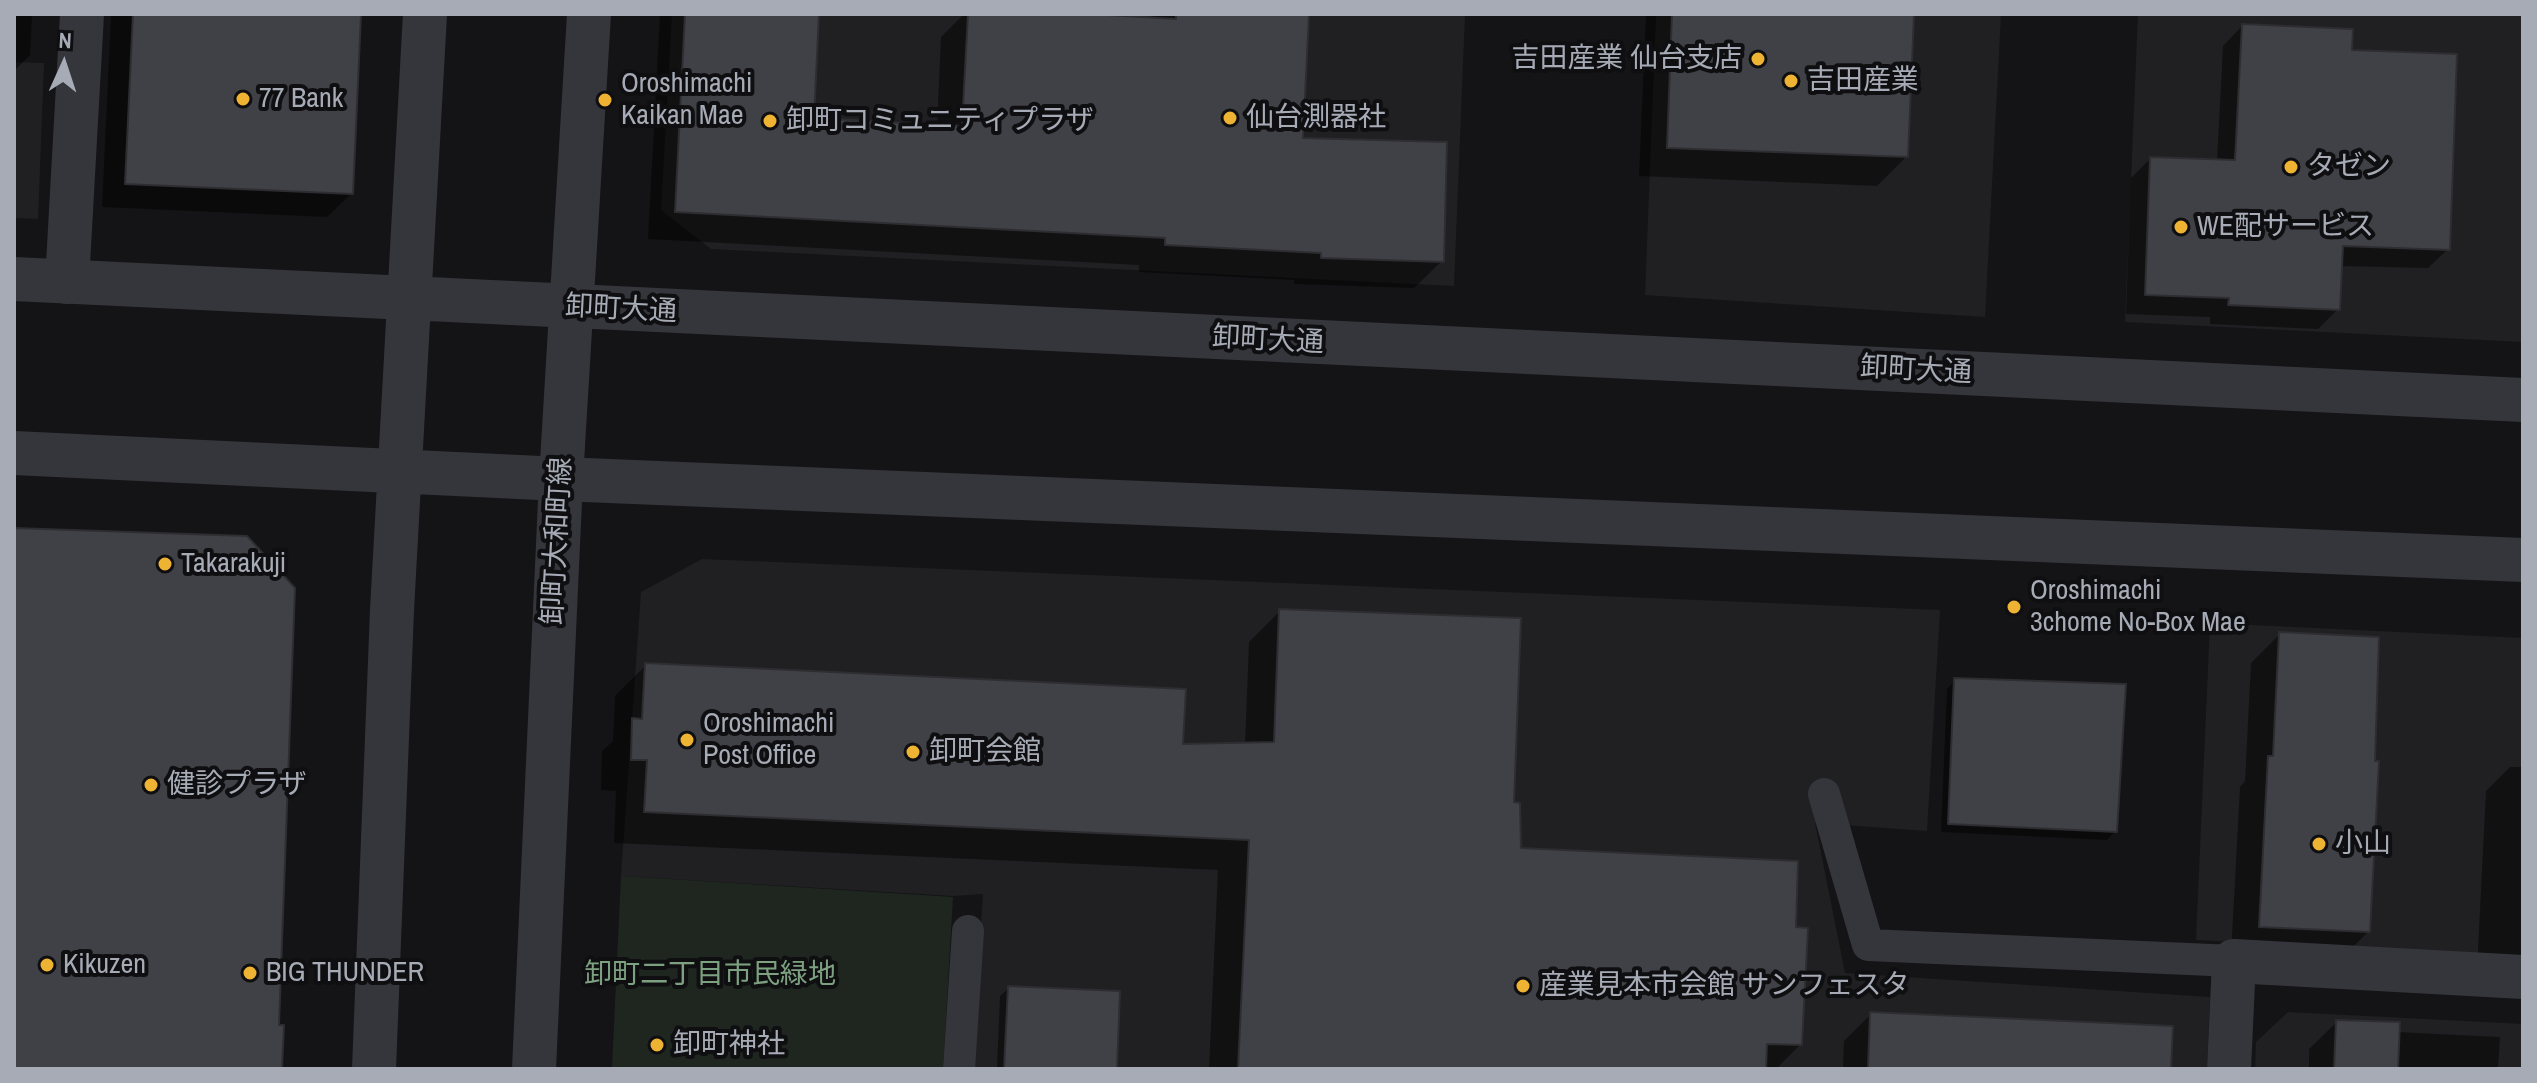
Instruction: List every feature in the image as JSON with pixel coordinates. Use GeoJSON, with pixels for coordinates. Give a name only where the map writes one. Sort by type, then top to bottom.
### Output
{"type":"FeatureCollection","features":[{"type":"Feature","properties":{"kind":"street"},"geometry":{"type":"LineString","coordinates":[[67,282],[82,14]]}},
{"type":"Feature","properties":{"kind":"street"},"geometry":{"type":"LineString","coordinates":[[374,1069],[400,470],[425,14]]}},
{"type":"Feature","properties":{"kind":"street","name":"卸町大和町線"},"geometry":{"type":"LineString","coordinates":[[534,1069],[561,479],[589,14]]}},
{"type":"Feature","properties":{"kind":"street","name":"卸町大通"},"geometry":{"type":"LineString","coordinates":[[14,279],[2523,400]]}},
{"type":"Feature","properties":{"kind":"street"},"geometry":{"type":"LineString","coordinates":[[14,453],[561,479],[2523,560]]}},
{"type":"Feature","properties":{"kind":"street"},"geometry":{"type":"LineString","coordinates":[[2229,1069],[2234,961],[2523,977]]}},
{"type":"Feature","properties":{"kind":"lane"},"geometry":{"type":"LineString","coordinates":[[1824,794],[1868,945],[2234,961]]}},
{"type":"Feature","properties":{"kind":"lane"},"geometry":{"type":"LineString","coordinates":[[959,1069],[968,931]]}},
{"type":"Feature","properties":{"kind":"shaded area"},"geometry":{"type":"Polygon","coordinates":[[[672,14],[1465,14],[1454,286],[711,249],[661,210],[672,14]]]}},
{"type":"Feature","properties":{"kind":"shaded area"},"geometry":{"type":"Polygon","coordinates":[[[1656,14],[2001,14],[1985,317],[1645,295],[1656,14]]]}},
{"type":"Feature","properties":{"kind":"shaded area"},"geometry":{"type":"Polygon","coordinates":[[[2138,14],[2523,14],[2523,342],[2125,322],[2138,14]]]}},
{"type":"Feature","properties":{"kind":"shaded area"},"geometry":{"type":"Polygon","coordinates":[[[14,62],[44,63],[38,219],[14,218],[14,62]]]}},
{"type":"Feature","properties":{"kind":"shaded area"},"geometry":{"type":"Polygon","coordinates":[[[702,559],[1940,610],[1927,831],[1815,823],[1845,973],[2210,997],[2207,1069],[972,1069],[983,894],[953,896],[621,876],[641,592],[702,559]]]}},
{"type":"Feature","properties":{"kind":"shaded area"},"geometry":{"type":"Polygon","coordinates":[[[2210,623],[2523,638],[2523,956],[2196,940],[2210,623]]]}},
{"type":"Feature","properties":{"kind":"shaded area"},"geometry":{"type":"Polygon","coordinates":[[[2288,1012],[2523,1024],[2523,1069],[2255,1069],[2256,1042],[2288,1012]]]}},
{"type":"Feature","properties":{"kind":"green space","name":"卸町二丁目市民緑地"},"geometry":{"type":"Polygon","coordinates":[[[621,876],[953,897],[943,1069],[612,1069],[621,876]]]}},
{"type":"Feature","properties":{"kind":"building","name":"77 Bank"},"geometry":{"type":"Polygon","coordinates":[[[133,14],[361,14],[353,194],[125,184],[133,14]]]}},
{"type":"Feature","properties":{"kind":"building"},"geometry":{"type":"Polygon","coordinates":[[[685,14],[819,14],[814,118],[962,126],[968,14],[1090,14],[1176,19],[1176,14],[1309,14],[1303,138],[1447,142],[1444,262],[1321,258],[1321,253],[1165,245],[1165,238],[675,212],[685,14]]]}},
{"type":"Feature","properties":{"kind":"building","name":"吉田産業"},"geometry":{"type":"Polygon","coordinates":[[[1672,14],[1914,14],[1908,157],[1667,148],[1672,14]]]}},
{"type":"Feature","properties":{"kind":"building"},"geometry":{"type":"Polygon","coordinates":[[[2242,24],[2353,29],[2352,50],[2457,54],[2450,250],[2343,246],[2340,310],[2228,305],[2229,298],[2145,295],[2150,157],[2235,160],[2242,24]]]}},
{"type":"Feature","properties":{"kind":"building","name":"健診プラザ"},"geometry":{"type":"Polygon","coordinates":[[[14,528],[247,536],[295,588],[279,1025],[284,1025],[282,1069],[14,1069],[14,528]]]}},
{"type":"Feature","properties":{"kind":"building"},"geometry":{"type":"Polygon","coordinates":[[[1279,609],[1521,618],[1514,802],[1520,803],[1521,848],[1798,861],[1796,927],[1808,928],[1802,1045],[1767,1044],[1766,1069],[1238,1069],[1249,840],[644,812],[647,760],[631,760],[632,718],[642,719],[645,663],[1186,689],[1183,744],[1274,742],[1279,609]]]}},
{"type":"Feature","properties":{"kind":"building","name":"小山"},"geometry":{"type":"Polygon","coordinates":[[[2279,632],[2379,637],[2375,761],[2379,761],[2370,932],[2259,927],[2268,756],[2273,756],[2279,632]]]}},
{"type":"Feature","properties":{"kind":"building"},"geometry":{"type":"Polygon","coordinates":[[[1954,678],[2126,684],[2117,832],[1948,824],[1954,678]]]}},
{"type":"Feature","properties":{"kind":"building"},"geometry":{"type":"Polygon","coordinates":[[[1008,986],[1120,991],[1117,1069],[1004,1069],[1008,986]]]}},
{"type":"Feature","properties":{"kind":"building"},"geometry":{"type":"Polygon","coordinates":[[[1870,1012],[2173,1026],[2171,1069],[1868,1069],[1870,1012]]]}},
{"type":"Feature","properties":{"kind":"building"},"geometry":{"type":"Polygon","coordinates":[[[2336,1020],[2400,1022],[2398,1069],[2334,1069],[2336,1020]]]}},
{"type":"Feature","properties":{"kind":"place","name":"吉田産業 仙台支店"},"geometry":{"type":"Point","coordinates":[1758,59]}},
{"type":"Feature","properties":{"kind":"place","name":"吉田産業"},"geometry":{"type":"Point","coordinates":[1791,81]}},
{"type":"Feature","properties":{"kind":"place","name":"77 Bank"},"geometry":{"type":"Point","coordinates":[243,99]}},
{"type":"Feature","properties":{"kind":"place","name":"Oroshimachi Kaikan Mae"},"geometry":{"type":"Point","coordinates":[605,100]}},
{"type":"Feature","properties":{"kind":"place","name":"仙台測器社"},"geometry":{"type":"Point","coordinates":[1230,118]}},
{"type":"Feature","properties":{"kind":"place","name":"卸町コミュニティプラザ"},"geometry":{"type":"Point","coordinates":[770,121]}},
{"type":"Feature","properties":{"kind":"place","name":"タゼン"},"geometry":{"type":"Point","coordinates":[2291,167]}},
{"type":"Feature","properties":{"kind":"place","name":"WE配サービス"},"geometry":{"type":"Point","coordinates":[2181,227]}},
{"type":"Feature","properties":{"kind":"place","name":"Takarakuji"},"geometry":{"type":"Point","coordinates":[165,564]}},
{"type":"Feature","properties":{"kind":"place","name":"Oroshimachi 3chome No-Box Mae"},"geometry":{"type":"Point","coordinates":[2014,607]}},
{"type":"Feature","properties":{"kind":"place","name":"Oroshimachi Post Office"},"geometry":{"type":"Point","coordinates":[687,740]}},
{"type":"Feature","properties":{"kind":"place","name":"卸町会館"},"geometry":{"type":"Point","coordinates":[913,752]}},
{"type":"Feature","properties":{"kind":"place","name":"健診プラザ"},"geometry":{"type":"Point","coordinates":[151,785]}},
{"type":"Feature","properties":{"kind":"place","name":"小山"},"geometry":{"type":"Point","coordinates":[2319,844]}},
{"type":"Feature","properties":{"kind":"place","name":"Kikuzen"},"geometry":{"type":"Point","coordinates":[47,965]}},
{"type":"Feature","properties":{"kind":"place","name":"BIG THUNDER"},"geometry":{"type":"Point","coordinates":[250,973]}},
{"type":"Feature","properties":{"kind":"place","name":"産業見本市会館 サンフェスタ"},"geometry":{"type":"Point","coordinates":[1523,986]}},
{"type":"Feature","properties":{"kind":"place","name":"卸町神社"},"geometry":{"type":"Point","coordinates":[657,1045]}}]}
